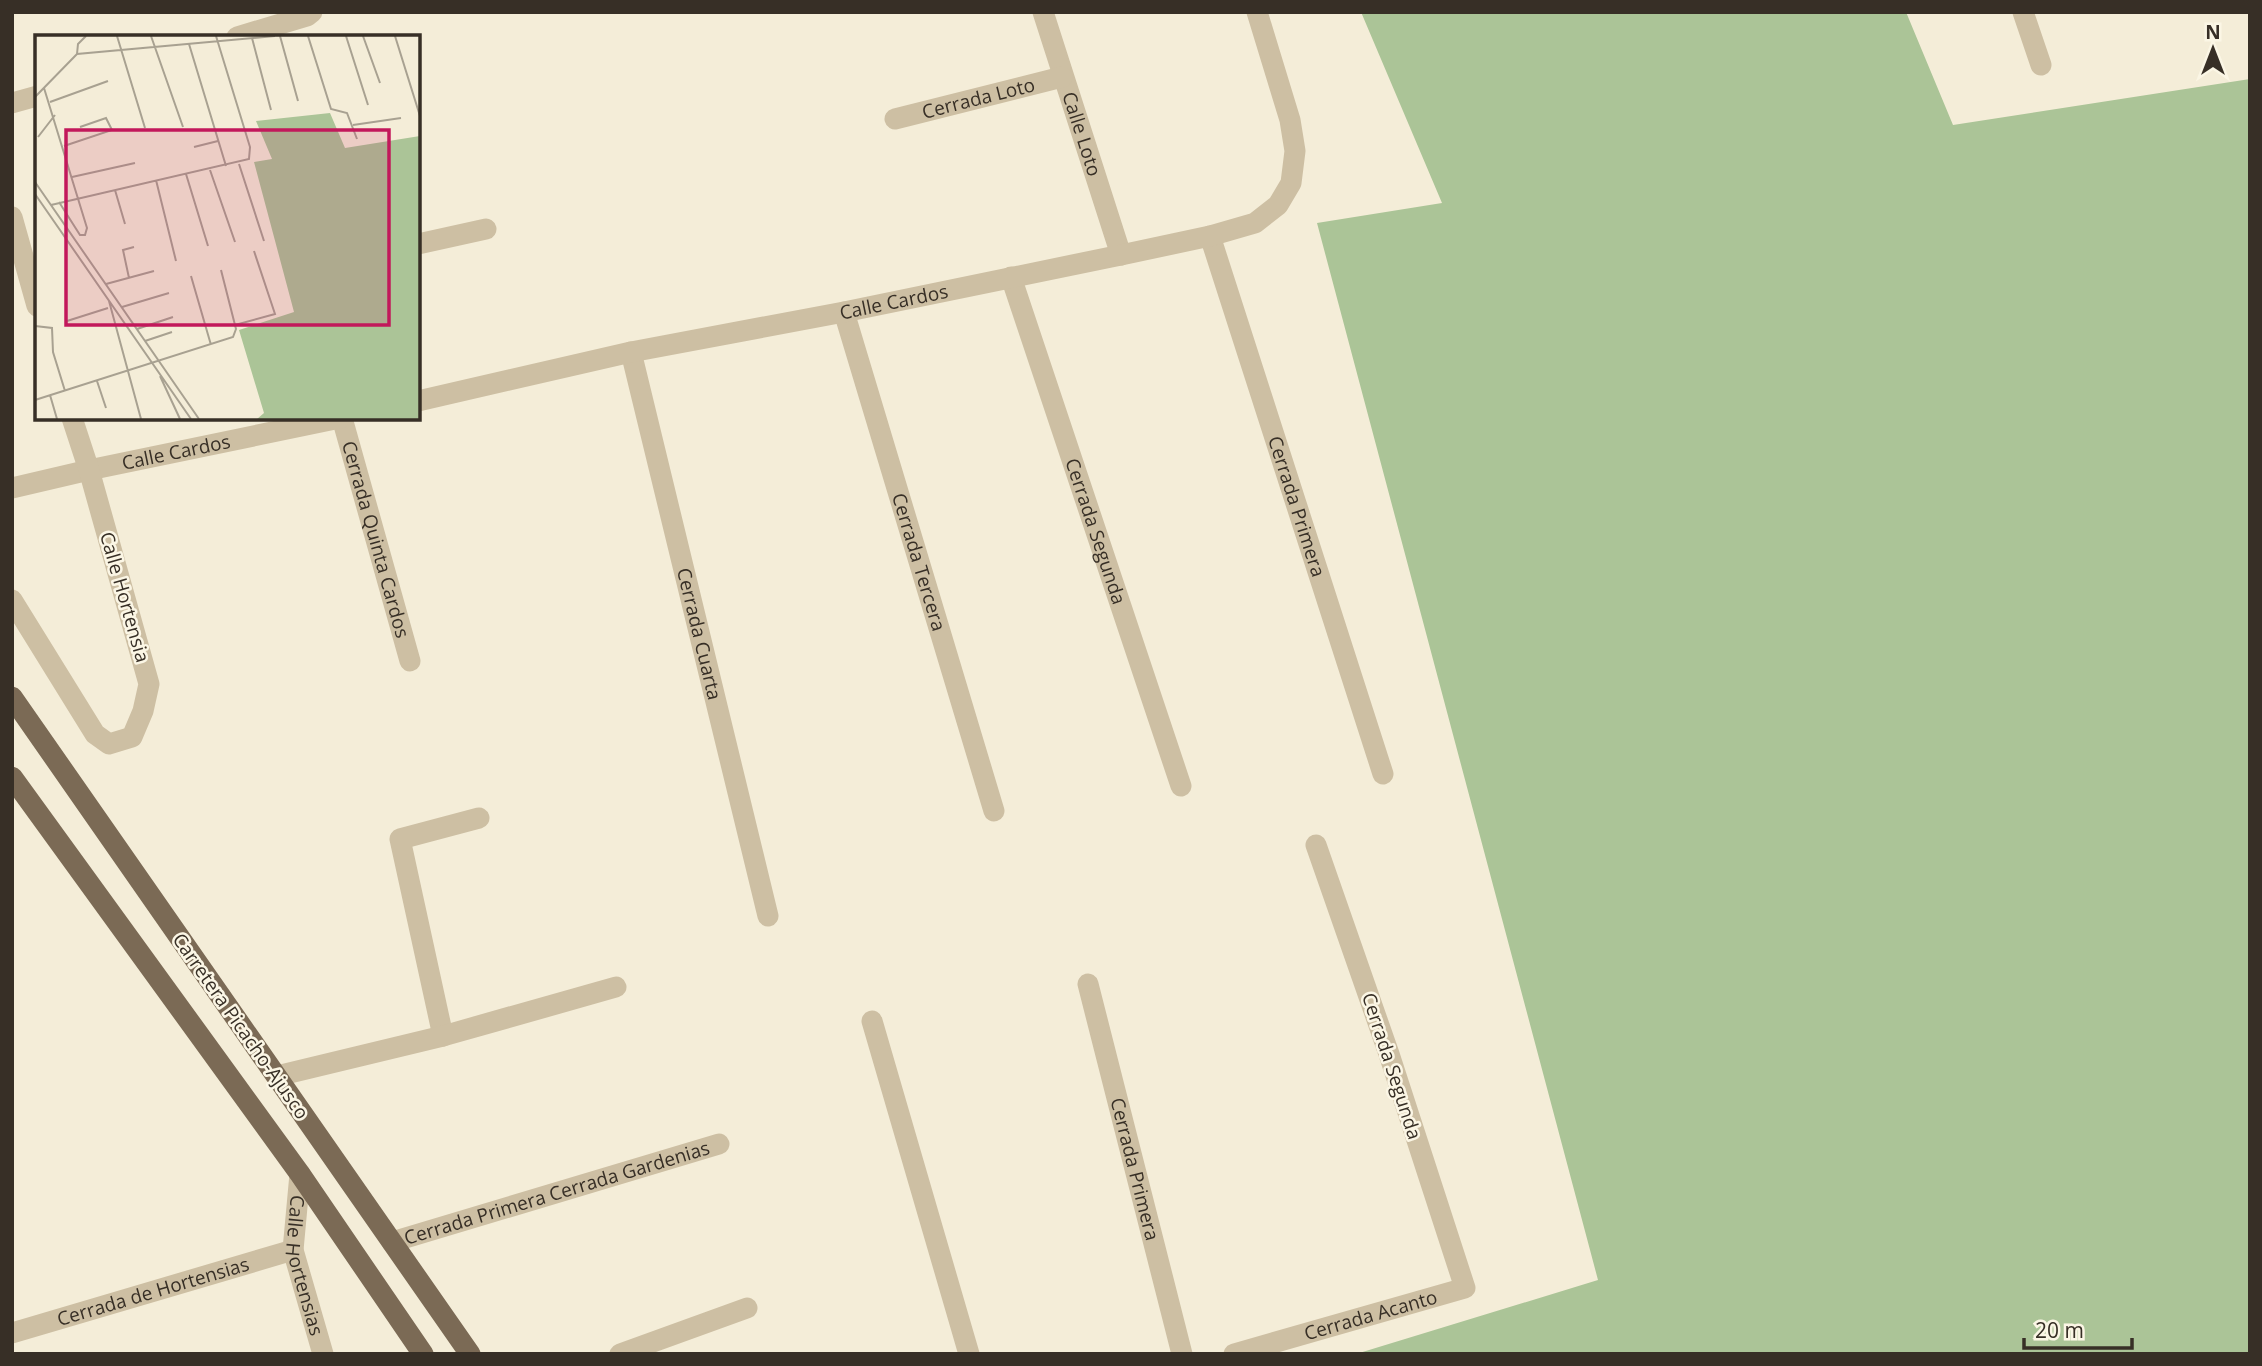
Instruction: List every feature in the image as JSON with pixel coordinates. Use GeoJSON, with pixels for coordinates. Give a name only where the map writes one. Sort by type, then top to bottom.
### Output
{"type":"FeatureCollection","features":[{"type":"Feature","properties":{"kind":"main road","name":"Carretera Picacho-Ajusco"},"geometry":{"type":"LineString","coordinates":[[12,697],[470,1354]]}},
{"type":"Feature","properties":{"kind":"main road","name":"Carretera Picacho-Ajusco"},"geometry":{"type":"LineString","coordinates":[[12,777],[300,1174],[424,1354]]}},
{"type":"Feature","properties":{"kind":"street"},"geometry":{"type":"LineString","coordinates":[[244,35],[307,16],[312,12]]}},
{"type":"Feature","properties":{"kind":"street","name":"Calle Loto"},"geometry":{"type":"LineString","coordinates":[[1043,12],[1121,255]]}},
{"type":"Feature","properties":{"kind":"street","name":"Calle Cardos"},"geometry":{"type":"LineString","coordinates":[[420,401],[631,352],[844,312],[1121,255],[1210,236],[1255,223],[1278,205],[1291,183],[1295,151],[1290,120],[1256,12]]}},
{"type":"Feature","properties":{"kind":"street"},"geometry":{"type":"LineString","coordinates":[[2023,12],[2041,65]]}},
{"type":"Feature","properties":{"kind":"street","name":"Cerrada Loto"},"geometry":{"type":"LineString","coordinates":[[895,120],[1062,76]]}},
{"type":"Feature","properties":{"kind":"street"},"geometry":{"type":"LineString","coordinates":[[12,103],[35,97]]}},
{"type":"Feature","properties":{"kind":"street"},"geometry":{"type":"LineString","coordinates":[[12,216],[35,299]]}},
{"type":"Feature","properties":{"kind":"street"},"geometry":{"type":"LineString","coordinates":[[420,244],[486,229]]}},
{"type":"Feature","properties":{"kind":"street","name":"Cerrada Primera"},"geometry":{"type":"LineString","coordinates":[[1210,236],[1383,774]]}},
{"type":"Feature","properties":{"kind":"street","name":"Cerrada Segunda"},"geometry":{"type":"LineString","coordinates":[[1011,277],[1181,786]]}},
{"type":"Feature","properties":{"kind":"street","name":"Cerrada Tercera"},"geometry":{"type":"LineString","coordinates":[[844,312],[994,811]]}},
{"type":"Feature","properties":{"kind":"street","name":"Cerrada Cuarta"},"geometry":{"type":"LineString","coordinates":[[631,352],[768,916]]}},
{"type":"Feature","properties":{"kind":"street","name":"Calle Hortensia"},"geometry":{"type":"LineString","coordinates":[[12,600],[95,734],[109,744],[132,737],[144,711],[149,684],[73,420]]}},
{"type":"Feature","properties":{"kind":"street","name":"Calle Cardos"},"geometry":{"type":"LineString","coordinates":[[12,488],[331,420]]}},
{"type":"Feature","properties":{"kind":"street","name":"Cerrada Quinta Cardos"},"geometry":{"type":"LineString","coordinates":[[342,420],[410,661]]}},
{"type":"Feature","properties":{"kind":"street"},"geometry":{"type":"LineString","coordinates":[[443,1036],[400,839],[479,818]]}},
{"type":"Feature","properties":{"kind":"street","name":"Cerrada Segunda"},"geometry":{"type":"LineString","coordinates":[[1316,845],[1390,1054],[1465,1288]]}},
{"type":"Feature","properties":{"kind":"street","name":"Cerrada Primera"},"geometry":{"type":"LineString","coordinates":[[1088,984],[1182,1354]]}},
{"type":"Feature","properties":{"kind":"street"},"geometry":{"type":"LineString","coordinates":[[277,1076],[443,1036],[616,988]]}},
{"type":"Feature","properties":{"kind":"street"},"geometry":{"type":"LineString","coordinates":[[872,1021],[969,1354]]}},
{"type":"Feature","properties":{"kind":"street","name":"Cerrada Primera Cerrada Gardenias"},"geometry":{"type":"LineString","coordinates":[[392,1242],[719,1144]]}},
{"type":"Feature","properties":{"kind":"street","name":"Calle Hortensias"},"geometry":{"type":"LineString","coordinates":[[300,1174],[293,1250],[323,1354]]}},
{"type":"Feature","properties":{"kind":"street","name":"Cerrada de Hortensias"},"geometry":{"type":"LineString","coordinates":[[12,1333],[293,1250]]}},
{"type":"Feature","properties":{"kind":"street","name":"Cerrada Acanto"},"geometry":{"type":"LineString","coordinates":[[1234,1354],[1465,1288]]}},
{"type":"Feature","properties":{"kind":"street"},"geometry":{"type":"LineString","coordinates":[[620,1354],[747,1308]]}},
{"type":"Feature","properties":{"kind":"green space"},"geometry":{"type":"Polygon","coordinates":[[[1361,12],[1906,12],[1953,125],[2250,79],[2250,1354],[1356,1354],[1598,1280],[1317,223],[1442,203],[1361,12]]]}}]}
